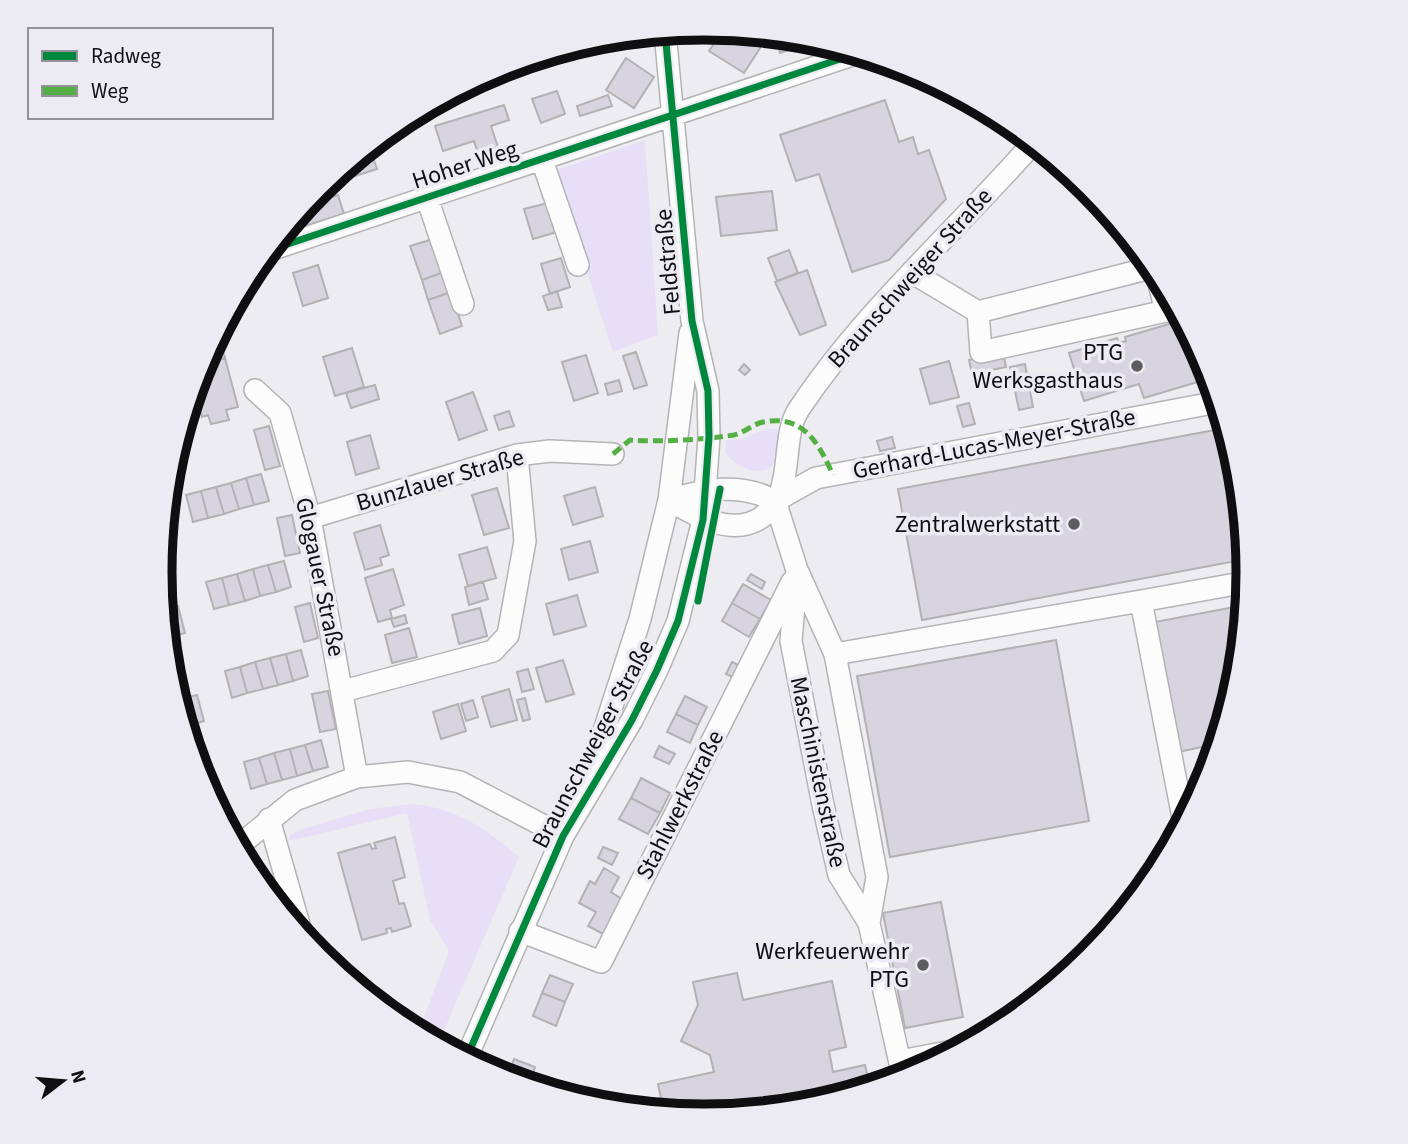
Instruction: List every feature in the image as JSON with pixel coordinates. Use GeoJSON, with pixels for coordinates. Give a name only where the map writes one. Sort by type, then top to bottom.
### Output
{"type":"FeatureCollection","features":[{"type":"Feature","properties":{"kind":"street","name":"Feldstraße"},"geometry":{"type":"LineString","coordinates":[[666,41],[692,321],[708,391],[703,520]]}},
{"type":"Feature","properties":{"kind":"street","name":"Hoher Weg"},"geometry":{"type":"LineString","coordinates":[[284,245],[842,58]]}},
{"type":"Feature","properties":{"kind":"street","name":"Braunschweiger Straße"},"geometry":{"type":"LineString","coordinates":[[775,501],[790,454],[792,421],[798,411],[826,372],[1027,149]]}},
{"type":"Feature","properties":{"kind":"street","name":"Hoher Weg"},"geometry":{"type":"LineString","coordinates":[[542,160],[578,265]]}},
{"type":"Feature","properties":{"kind":"street","name":"Hoher Weg"},"geometry":{"type":"LineString","coordinates":[[427,198],[463,304]]}},
{"type":"Feature","properties":{"kind":"street"},"geometry":{"type":"LineString","coordinates":[[913,273],[978,312],[1142,271]]}},
{"type":"Feature","properties":{"kind":"street"},"geometry":{"type":"LineString","coordinates":[[978,312],[981,352],[1166,311],[1165,305]]}},
{"type":"Feature","properties":{"kind":"street","name":"Feldstraße"},"geometry":{"type":"LineString","coordinates":[[669,499],[692,321]]}},
{"type":"Feature","properties":{"kind":"street","name":"Glogauer Straße"},"geometry":{"type":"LineString","coordinates":[[255,390],[280,414],[310,518],[357,776]]}},
{"type":"Feature","properties":{"kind":"street","name":"Gerhard-Lucas-Meyer-Straße"},"geometry":{"type":"LineString","coordinates":[[703,520],[742,525],[763,516],[775,501],[816,478],[1209,403]]}},
{"type":"Feature","properties":{"kind":"street","name":"Bunzlauer Straße"},"geometry":{"type":"LineString","coordinates":[[310,518],[517,455],[550,452],[613,454]]}},
{"type":"Feature","properties":{"kind":"street"},"geometry":{"type":"LineString","coordinates":[[343,691],[493,651],[508,635],[525,541],[517,455]]}},
{"type":"Feature","properties":{"kind":"street"},"geometry":{"type":"LineString","coordinates":[[669,499],[706,488],[758,491],[775,501]]}},
{"type":"Feature","properties":{"kind":"street","name":"Braunschweiger Straße"},"geometry":{"type":"LineString","coordinates":[[578,808],[640,620],[669,499]]}},
{"type":"Feature","properties":{"kind":"street"},"geometry":{"type":"LineString","coordinates":[[669,499],[703,520]]}},
{"type":"Feature","properties":{"kind":"street","name":"Maschinistenstraße"},"geometry":{"type":"LineString","coordinates":[[775,501],[797,570],[791,641],[823,806],[839,875],[869,923],[901,1065]]}},
{"type":"Feature","properties":{"kind":"street","name":"Braunschweiger Straße"},"geometry":{"type":"LineString","coordinates":[[470,1049],[563,836],[632,720],[657,670],[678,621],[703,520]]}},
{"type":"Feature","properties":{"kind":"street"},"geometry":{"type":"LineString","coordinates":[[797,570],[835,654],[877,877],[869,923]]}},
{"type":"Feature","properties":{"kind":"street","name":"Stahlwerkstraße"},"geometry":{"type":"LineString","coordinates":[[520,931],[601,962],[797,570]]}},
{"type":"Feature","properties":{"kind":"street"},"geometry":{"type":"LineString","coordinates":[[835,654],[1236,584]]}},
{"type":"Feature","properties":{"kind":"street"},"geometry":{"type":"LineString","coordinates":[[1141,601],[1181,807]]}},
{"type":"Feature","properties":{"kind":"street"},"geometry":{"type":"LineString","coordinates":[[245,840],[295,800],[357,776],[408,772],[445,777],[486,794],[563,836]]}},
{"type":"Feature","properties":{"kind":"street"},"geometry":{"type":"LineString","coordinates":[[269,819],[296,913]]}},
{"type":"Feature","properties":{"kind":"shaded area"},"geometry":{"type":"Polygon","coordinates":[[[645,140],[658,335],[613,352],[554,171],[645,140]]]}},
{"type":"Feature","properties":{"kind":"shaded area"},"geometry":{"type":"Polygon","coordinates":[[[777,428],[778,454],[773,465],[766,469],[759,471],[743,467],[725,453],[726,440],[777,428]]]}},
{"type":"Feature","properties":{"kind":"shaded area"},"geometry":{"type":"Polygon","coordinates":[[[410,804],[441,809],[482,828],[519,857],[442,1035],[422,1022],[449,951],[430,920],[407,813],[289,841],[290,835],[300,830],[370,809],[410,804]]]}},
{"type":"Feature","properties":{"kind":"building"},"geometry":{"type":"Polygon","coordinates":[[[716,40],[763,44],[744,73],[709,51],[716,40]]]}},
{"type":"Feature","properties":{"kind":"building"},"geometry":{"type":"Polygon","coordinates":[[[778,46],[795,48],[780,53],[778,46]]]}},
{"type":"Feature","properties":{"kind":"building"},"geometry":{"type":"Polygon","coordinates":[[[626,58],[654,77],[634,108],[606,90],[626,58]]]}},
{"type":"Feature","properties":{"kind":"building"},"geometry":{"type":"Polygon","coordinates":[[[557,91],[565,114],[541,123],[532,99],[557,91]]]}},
{"type":"Feature","properties":{"kind":"building"},"geometry":{"type":"Polygon","coordinates":[[[608,95],[612,106],[580,116],[577,106],[608,95]]]}},
{"type":"Feature","properties":{"kind":"building"},"geometry":{"type":"Polygon","coordinates":[[[885,100],[899,142],[913,137],[918,154],[929,150],[946,199],[889,260],[852,272],[819,174],[796,181],[780,135],[885,100]]]}},
{"type":"Feature","properties":{"kind":"building"},"geometry":{"type":"Polygon","coordinates":[[[504,105],[509,120],[491,126],[498,147],[478,153],[474,141],[443,151],[435,126],[504,105]]]}},
{"type":"Feature","properties":{"kind":"building"},"geometry":{"type":"Polygon","coordinates":[[[373,156],[377,169],[355,176],[353,172],[373,156]]]}},
{"type":"Feature","properties":{"kind":"building"},"geometry":{"type":"Polygon","coordinates":[[[772,191],[777,230],[721,236],[716,197],[772,191]]]}},
{"type":"Feature","properties":{"kind":"building"},"geometry":{"type":"Polygon","coordinates":[[[338,195],[344,214],[304,226],[303,223],[325,199],[338,195]]]}},
{"type":"Feature","properties":{"kind":"building"},"geometry":{"type":"Polygon","coordinates":[[[548,203],[557,232],[533,239],[524,209],[548,203]]]}},
{"type":"Feature","properties":{"kind":"building"},"geometry":{"type":"Polygon","coordinates":[[[433,239],[444,272],[422,280],[410,246],[433,239]]]}},
{"type":"Feature","properties":{"kind":"building"},"geometry":{"type":"Polygon","coordinates":[[[789,250],[798,273],[777,281],[768,258],[789,250]]]}},
{"type":"Feature","properties":{"kind":"building"},"geometry":{"type":"Polygon","coordinates":[[[561,258],[570,287],[550,294],[541,264],[561,258]]]}},
{"type":"Feature","properties":{"kind":"building"},"geometry":{"type":"Polygon","coordinates":[[[318,265],[328,298],[303,306],[293,273],[318,265]]]}},
{"type":"Feature","properties":{"kind":"building"},"geometry":{"type":"Polygon","coordinates":[[[807,270],[826,325],[800,335],[775,282],[807,270]]]}},
{"type":"Feature","properties":{"kind":"building"},"geometry":{"type":"Polygon","coordinates":[[[444,272],[451,292],[428,300],[422,280],[444,272]]]}},
{"type":"Feature","properties":{"kind":"building"},"geometry":{"type":"Polygon","coordinates":[[[557,291],[562,307],[548,310],[543,296],[557,291]]]}},
{"type":"Feature","properties":{"kind":"building"},"geometry":{"type":"Polygon","coordinates":[[[451,292],[462,326],[440,334],[428,300],[451,292]]]}},
{"type":"Feature","properties":{"kind":"building","name":"PTG Werksgasthaus"},"geometry":{"type":"Polygon","coordinates":[[[1174,323],[1200,381],[1144,398],[1139,384],[1084,401],[1069,353],[1117,338],[1119,343],[1126,341],[1125,337],[1174,323]]]}},
{"type":"Feature","properties":{"kind":"building"},"geometry":{"type":"Polygon","coordinates":[[[222,348],[225,358],[217,360],[222,348]]]}},
{"type":"Feature","properties":{"kind":"building"},"geometry":{"type":"Polygon","coordinates":[[[352,348],[364,387],[335,396],[323,357],[352,348]]]}},
{"type":"Feature","properties":{"kind":"building"},"geometry":{"type":"Polygon","coordinates":[[[636,352],[647,385],[634,389],[623,356],[636,352]]]}},
{"type":"Feature","properties":{"kind":"building"},"geometry":{"type":"Polygon","coordinates":[[[1003,353],[1006,367],[972,374],[969,360],[1003,353]]]}},
{"type":"Feature","properties":{"kind":"building"},"geometry":{"type":"Polygon","coordinates":[[[586,355],[598,393],[574,401],[562,362],[586,355]]]}},
{"type":"Feature","properties":{"kind":"building"},"geometry":{"type":"Polygon","coordinates":[[[225,358],[238,407],[226,410],[229,420],[211,424],[208,415],[202,417],[199,405],[217,360],[225,358]]]}},
{"type":"Feature","properties":{"kind":"building"},"geometry":{"type":"Polygon","coordinates":[[[949,361],[959,397],[930,404],[920,369],[949,361]]]}},
{"type":"Feature","properties":{"kind":"building"},"geometry":{"type":"Polygon","coordinates":[[[744,364],[750,370],[745,375],[739,370],[744,364]]]}},
{"type":"Feature","properties":{"kind":"building"},"geometry":{"type":"Polygon","coordinates":[[[1025,364],[1033,407],[1019,410],[1010,367],[1025,364]]]}},
{"type":"Feature","properties":{"kind":"building"},"geometry":{"type":"Polygon","coordinates":[[[619,380],[622,391],[608,395],[605,384],[619,380]]]}},
{"type":"Feature","properties":{"kind":"building"},"geometry":{"type":"Polygon","coordinates":[[[375,385],[379,399],[351,408],[346,393],[375,385]]]}},
{"type":"Feature","properties":{"kind":"building"},"geometry":{"type":"Polygon","coordinates":[[[473,392],[487,430],[459,440],[446,402],[473,392]]]}},
{"type":"Feature","properties":{"kind":"building"},"geometry":{"type":"Polygon","coordinates":[[[969,403],[975,424],[963,427],[957,406],[969,403]]]}},
{"type":"Feature","properties":{"kind":"building"},"geometry":{"type":"Polygon","coordinates":[[[509,411],[514,426],[499,430],[494,416],[509,411]]]}},
{"type":"Feature","properties":{"kind":"building"},"geometry":{"type":"Polygon","coordinates":[[[269,426],[280,466],[265,470],[254,430],[269,426]]]}},
{"type":"Feature","properties":{"kind":"building","name":"Zentralwerkstatt"},"geometry":{"type":"Polygon","coordinates":[[[1217,430],[1226,468],[1236,561],[922,620],[898,489],[1217,430]]]}},
{"type":"Feature","properties":{"kind":"building"},"geometry":{"type":"Polygon","coordinates":[[[370,435],[379,468],[356,475],[347,442],[370,435]]]}},
{"type":"Feature","properties":{"kind":"building"},"geometry":{"type":"Polygon","coordinates":[[[892,437],[895,448],[880,451],[877,441],[892,437]]]}},
{"type":"Feature","properties":{"kind":"building"},"geometry":{"type":"Polygon","coordinates":[[[261,474],[269,501],[254,505],[246,478],[261,474]]]}},
{"type":"Feature","properties":{"kind":"building"},"geometry":{"type":"Polygon","coordinates":[[[246,478],[254,505],[239,509],[231,483],[246,478]]]}},
{"type":"Feature","properties":{"kind":"building"},"geometry":{"type":"Polygon","coordinates":[[[231,483],[239,509],[224,514],[216,487],[231,483]]]}},
{"type":"Feature","properties":{"kind":"building"},"geometry":{"type":"Polygon","coordinates":[[[216,487],[224,514],[208,518],[201,491],[216,487]]]}},
{"type":"Feature","properties":{"kind":"building"},"geometry":{"type":"Polygon","coordinates":[[[595,487],[603,516],[573,525],[564,496],[595,487]]]}},
{"type":"Feature","properties":{"kind":"building"},"geometry":{"type":"Polygon","coordinates":[[[497,488],[509,528],[484,535],[472,495],[497,488]]]}},
{"type":"Feature","properties":{"kind":"building"},"geometry":{"type":"Polygon","coordinates":[[[201,491],[208,518],[193,522],[186,495],[201,491]]]}},
{"type":"Feature","properties":{"kind":"building"},"geometry":{"type":"Polygon","coordinates":[[[292,515],[300,553],[285,556],[277,518],[292,515]]]}},
{"type":"Feature","properties":{"kind":"building"},"geometry":{"type":"Polygon","coordinates":[[[380,525],[389,555],[380,558],[382,565],[365,570],[354,533],[380,525]]]}},
{"type":"Feature","properties":{"kind":"building"},"geometry":{"type":"Polygon","coordinates":[[[590,541],[598,572],[569,580],[561,549],[590,541]]]}},
{"type":"Feature","properties":{"kind":"building"},"geometry":{"type":"Polygon","coordinates":[[[487,547],[496,578],[468,586],[459,555],[487,547]]]}},
{"type":"Feature","properties":{"kind":"building"},"geometry":{"type":"Polygon","coordinates":[[[284,561],[291,587],[276,592],[268,565],[284,561]]]}},
{"type":"Feature","properties":{"kind":"building"},"geometry":{"type":"Polygon","coordinates":[[[268,565],[276,592],[260,596],[253,569],[268,565]]]}},
{"type":"Feature","properties":{"kind":"building"},"geometry":{"type":"Polygon","coordinates":[[[253,569],[260,596],[245,601],[237,574],[253,569]]]}},
{"type":"Feature","properties":{"kind":"building"},"geometry":{"type":"Polygon","coordinates":[[[393,569],[404,605],[390,610],[392,618],[378,622],[365,578],[393,569]]]}},
{"type":"Feature","properties":{"kind":"building"},"geometry":{"type":"Polygon","coordinates":[[[237,574],[245,601],[229,605],[222,578],[237,574]]]}},
{"type":"Feature","properties":{"kind":"building"},"geometry":{"type":"Polygon","coordinates":[[[751,574],[765,582],[762,589],[747,580],[751,574]]]}},
{"type":"Feature","properties":{"kind":"building"},"geometry":{"type":"Polygon","coordinates":[[[222,578],[229,605],[214,609],[206,582],[222,578]]]}},
{"type":"Feature","properties":{"kind":"building"},"geometry":{"type":"Polygon","coordinates":[[[483,582],[488,599],[469,605],[465,587],[483,582]]]}},
{"type":"Feature","properties":{"kind":"building"},"geometry":{"type":"Polygon","coordinates":[[[743,584],[771,600],[760,619],[732,603],[743,584]]]}},
{"type":"Feature","properties":{"kind":"building"},"geometry":{"type":"Polygon","coordinates":[[[577,595],[586,626],[554,635],[546,604],[577,595]]]}},
{"type":"Feature","properties":{"kind":"building"},"geometry":{"type":"Polygon","coordinates":[[[310,603],[318,638],[304,642],[295,607],[310,603]]]}},
{"type":"Feature","properties":{"kind":"building"},"geometry":{"type":"Polygon","coordinates":[[[732,603],[760,619],[749,637],[722,621],[732,603]]]}},
{"type":"Feature","properties":{"kind":"building"},"geometry":{"type":"Polygon","coordinates":[[[178,606],[185,633],[176,635],[173,607],[178,606]]]}},
{"type":"Feature","properties":{"kind":"building"},"geometry":{"type":"Polygon","coordinates":[[[1235,607],[1226,676],[1207,746],[1178,752],[1155,622],[1235,607]]]}},
{"type":"Feature","properties":{"kind":"building"},"geometry":{"type":"Polygon","coordinates":[[[480,608],[487,636],[459,644],[452,615],[480,608]]]}},
{"type":"Feature","properties":{"kind":"building"},"geometry":{"type":"Polygon","coordinates":[[[405,615],[407,623],[394,627],[391,619],[405,615]]]}},
{"type":"Feature","properties":{"kind":"building"},"geometry":{"type":"Polygon","coordinates":[[[409,628],[417,657],[392,663],[385,635],[409,628]]]}},
{"type":"Feature","properties":{"kind":"building"},"geometry":{"type":"Polygon","coordinates":[[[1056,640],[1089,821],[890,857],[857,676],[1056,640]]]}},
{"type":"Feature","properties":{"kind":"building"},"geometry":{"type":"Polygon","coordinates":[[[301,650],[308,676],[293,681],[286,654],[301,650]]]}},
{"type":"Feature","properties":{"kind":"building"},"geometry":{"type":"Polygon","coordinates":[[[286,654],[293,681],[278,685],[270,658],[286,654]]]}},
{"type":"Feature","properties":{"kind":"building"},"geometry":{"type":"Polygon","coordinates":[[[270,658],[278,685],[263,689],[255,662],[270,658]]]}},
{"type":"Feature","properties":{"kind":"building"},"geometry":{"type":"Polygon","coordinates":[[[563,660],[574,694],[546,702],[536,668],[563,660]]]}},
{"type":"Feature","properties":{"kind":"building"},"geometry":{"type":"Polygon","coordinates":[[[255,662],[263,689],[247,693],[240,667],[255,662]]]}},
{"type":"Feature","properties":{"kind":"building"},"geometry":{"type":"Polygon","coordinates":[[[732,662],[744,668],[739,680],[726,674],[732,662]]]}},
{"type":"Feature","properties":{"kind":"building"},"geometry":{"type":"Polygon","coordinates":[[[240,667],[247,693],[232,698],[225,671],[240,667]]]}},
{"type":"Feature","properties":{"kind":"building"},"geometry":{"type":"Polygon","coordinates":[[[528,669],[534,689],[522,692],[517,672],[528,669]]]}},
{"type":"Feature","properties":{"kind":"building"},"geometry":{"type":"Polygon","coordinates":[[[509,689],[517,720],[491,727],[482,697],[509,689]]]}},
{"type":"Feature","properties":{"kind":"building"},"geometry":{"type":"Polygon","coordinates":[[[328,691],[336,729],[320,732],[312,694],[328,691]]]}},
{"type":"Feature","properties":{"kind":"building"},"geometry":{"type":"Polygon","coordinates":[[[197,695],[204,721],[194,724],[187,697],[197,695]]]}},
{"type":"Feature","properties":{"kind":"building"},"geometry":{"type":"Polygon","coordinates":[[[685,696],[707,707],[698,725],[676,714],[685,696]]]}},
{"type":"Feature","properties":{"kind":"building"},"geometry":{"type":"Polygon","coordinates":[[[525,698],[530,719],[523,721],[517,700],[525,698]]]}},
{"type":"Feature","properties":{"kind":"building"},"geometry":{"type":"Polygon","coordinates":[[[473,700],[478,717],[466,721],[461,704],[473,700]]]}},
{"type":"Feature","properties":{"kind":"building"},"geometry":{"type":"Polygon","coordinates":[[[458,704],[466,731],[441,739],[433,712],[458,704]]]}},
{"type":"Feature","properties":{"kind":"building"},"geometry":{"type":"Polygon","coordinates":[[[676,714],[698,725],[690,743],[667,732],[676,714]]]}},
{"type":"Feature","properties":{"kind":"building"},"geometry":{"type":"Polygon","coordinates":[[[321,740],[328,767],[313,771],[305,745],[321,740]]]}},
{"type":"Feature","properties":{"kind":"building"},"geometry":{"type":"Polygon","coordinates":[[[305,745],[313,771],[297,776],[290,749],[305,745]]]}},
{"type":"Feature","properties":{"kind":"building"},"geometry":{"type":"Polygon","coordinates":[[[659,746],[675,754],[669,764],[654,757],[659,746]]]}},
{"type":"Feature","properties":{"kind":"building"},"geometry":{"type":"Polygon","coordinates":[[[290,749],[297,776],[282,780],[274,753],[290,749]]]}},
{"type":"Feature","properties":{"kind":"building"},"geometry":{"type":"Polygon","coordinates":[[[274,753],[282,780],[267,784],[259,758],[274,753]]]}},
{"type":"Feature","properties":{"kind":"building"},"geometry":{"type":"Polygon","coordinates":[[[259,758],[267,784],[251,789],[244,762],[259,758]]]}},
{"type":"Feature","properties":{"kind":"building"},"geometry":{"type":"Polygon","coordinates":[[[641,778],[670,793],[660,813],[631,798],[641,778]]]}},
{"type":"Feature","properties":{"kind":"building"},"geometry":{"type":"Polygon","coordinates":[[[631,798],[660,813],[648,834],[619,819],[631,798]]]}},
{"type":"Feature","properties":{"kind":"building"},"geometry":{"type":"Polygon","coordinates":[[[395,837],[405,877],[393,881],[399,904],[404,903],[411,926],[392,932],[391,928],[386,929],[387,933],[362,940],[338,853],[370,844],[372,849],[376,848],[374,843],[395,837]]]}},
{"type":"Feature","properties":{"kind":"building"},"geometry":{"type":"Polygon","coordinates":[[[603,847],[618,853],[612,865],[598,858],[603,847]]]}},
{"type":"Feature","properties":{"kind":"building"},"geometry":{"type":"Polygon","coordinates":[[[604,868],[619,877],[611,892],[622,899],[603,934],[588,926],[596,912],[579,903],[590,881],[595,884],[604,868]]]}},
{"type":"Feature","properties":{"kind":"building","name":"Werkfeuerwehr PTG"},"geometry":{"type":"Polygon","coordinates":[[[941,902],[963,1017],[905,1028],[883,913],[941,902]]]}},
{"type":"Feature","properties":{"kind":"building"},"geometry":{"type":"Polygon","coordinates":[[[737,973],[743,1000],[832,981],[846,1047],[829,1051],[833,1072],[865,1065],[868,1078],[808,1094],[739,1103],[662,1102],[658,1084],[714,1072],[710,1055],[681,1041],[698,1005],[693,982],[737,973]]]}},
{"type":"Feature","properties":{"kind":"building"},"geometry":{"type":"Polygon","coordinates":[[[550,975],[573,984],[565,1002],[542,993],[550,975]]]}},
{"type":"Feature","properties":{"kind":"building"},"geometry":{"type":"Polygon","coordinates":[[[542,993],[565,1002],[556,1026],[533,1016],[542,993]]]}},
{"type":"Feature","properties":{"kind":"building"},"geometry":{"type":"Polygon","coordinates":[[[514,1059],[535,1067],[532,1076],[511,1067],[514,1059]]]}},
{"type":"Feature","properties":{"kind":"marked path"},"geometry":{"type":"LineString","coordinates":[[613,454],[630,440],[669,441],[721,437],[738,434],[759,423],[777,421],[799,427],[808,434],[816,442],[833,475]]}},
{"type":"Feature","properties":{"kind":"cycle path"},"geometry":{"type":"LineString","coordinates":[[470,1049],[563,836],[632,720],[657,670],[678,621],[703,520],[709,437],[708,391],[692,321],[666,41]]}},
{"type":"Feature","properties":{"kind":"cycle path"},"geometry":{"type":"LineString","coordinates":[[284,245],[843,58]]}},
{"type":"Feature","properties":{"kind":"cycle path"},"geometry":{"type":"LineString","coordinates":[[698,601],[720,489]]}},
{"type":"Feature","properties":{"kind":"place","name":"PTG Werksgasthaus"},"geometry":{"type":"Point","coordinates":[1137,366]}},
{"type":"Feature","properties":{"kind":"place","name":"Zentralwerkstatt"},"geometry":{"type":"Point","coordinates":[1074,524]}},
{"type":"Feature","properties":{"kind":"place","name":"Werkfeuerwehr PTG"},"geometry":{"type":"Point","coordinates":[923,965]}}]}
